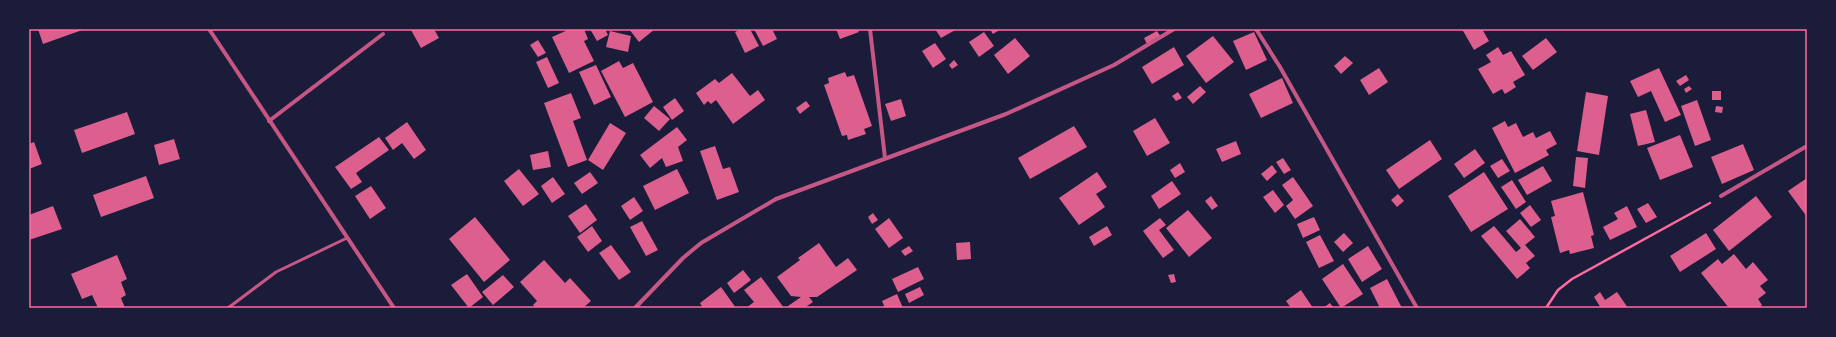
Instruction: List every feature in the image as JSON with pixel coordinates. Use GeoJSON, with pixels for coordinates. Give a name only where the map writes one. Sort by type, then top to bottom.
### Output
{"type":"FeatureCollection","features":[{"type":"Feature","properties":{"kind":"street"},"geometry":{"type":"LineString","coordinates":[[209,29],[394,308]]}},
{"type":"Feature","properties":{"kind":"street"},"geometry":{"type":"LineString","coordinates":[[870,29],[885,158]]}},
{"type":"Feature","properties":{"kind":"street"},"geometry":{"type":"LineString","coordinates":[[635,308],[683,258],[701,243],[724,228],[776,199],[1006,114],[1114,65],[1174,29]]}},
{"type":"Feature","properties":{"kind":"street"},"geometry":{"type":"LineString","coordinates":[[1256,29],[1280,67],[1417,308]]}},
{"type":"Feature","properties":{"kind":"street"},"geometry":{"type":"LineString","coordinates":[[269,121],[383,34]]}},
{"type":"Feature","properties":{"kind":"street"},"geometry":{"type":"LineString","coordinates":[[1721,196],[1807,146]]}},
{"type":"Feature","properties":{"kind":"lane"},"geometry":{"type":"LineString","coordinates":[[228,308],[276,272],[347,238]]}},
{"type":"Feature","properties":{"kind":"path"},"geometry":{"type":"LineString","coordinates":[[1546,308],[1558,290],[1572,279],[1721,196]]}},
{"type":"Feature","properties":{"kind":"building"},"geometry":{"type":"Polygon","coordinates":[[[38,29],[85,29],[43,44],[38,29]]]}},
{"type":"Feature","properties":{"kind":"building"},"geometry":{"type":"Polygon","coordinates":[[[434,29],[439,38],[421,48],[411,30],[434,29]]]}},
{"type":"Feature","properties":{"kind":"building"},"geometry":{"type":"Polygon","coordinates":[[[570,29],[584,29],[588,39],[584,41],[594,61],[569,73],[552,37],[570,29]]]}},
{"type":"Feature","properties":{"kind":"building"},"geometry":{"type":"Polygon","coordinates":[[[590,29],[605,29],[608,35],[597,41],[590,29]]]}},
{"type":"Feature","properties":{"kind":"building"},"geometry":{"type":"Polygon","coordinates":[[[629,29],[655,29],[639,42],[629,29]]]}},
{"type":"Feature","properties":{"kind":"building"},"geometry":{"type":"Polygon","coordinates":[[[741,29],[750,29],[759,46],[745,53],[735,32],[741,29]]]}},
{"type":"Feature","properties":{"kind":"building"},"geometry":{"type":"Polygon","coordinates":[[[754,29],[772,29],[777,39],[763,46],[754,29]]]}},
{"type":"Feature","properties":{"kind":"building"},"geometry":{"type":"Polygon","coordinates":[[[836,29],[857,29],[859,32],[840,39],[836,29]]]}},
{"type":"Feature","properties":{"kind":"building"},"geometry":{"type":"Polygon","coordinates":[[[935,29],[957,29],[941,38],[935,29]]]}},
{"type":"Feature","properties":{"kind":"building"},"geometry":{"type":"Polygon","coordinates":[[[990,29],[1001,29],[993,34],[990,29]]]}},
{"type":"Feature","properties":{"kind":"building"},"geometry":{"type":"Polygon","coordinates":[[[1462,29],[1482,29],[1489,41],[1474,50],[1462,29]]]}},
{"type":"Feature","properties":{"kind":"building"},"geometry":{"type":"Polygon","coordinates":[[[610,31],[631,36],[628,52],[606,47],[610,31]]]}},
{"type":"Feature","properties":{"kind":"building"},"geometry":{"type":"Polygon","coordinates":[[[1157,31],[1161,37],[1147,44],[1144,38],[1157,31]]]}},
{"type":"Feature","properties":{"kind":"building"},"geometry":{"type":"Polygon","coordinates":[[[984,32],[994,46],[979,57],[969,42],[984,32]]]}},
{"type":"Feature","properties":{"kind":"building"},"geometry":{"type":"Polygon","coordinates":[[[1254,32],[1267,60],[1246,70],[1233,41],[1254,32]]]}},
{"type":"Feature","properties":{"kind":"building"},"geometry":{"type":"Polygon","coordinates":[[[1213,36],[1234,62],[1206,83],[1186,56],[1213,36]]]}},
{"type":"Feature","properties":{"kind":"building"},"geometry":{"type":"Polygon","coordinates":[[[1015,38],[1030,56],[1008,74],[994,55],[1015,38]]]}},
{"type":"Feature","properties":{"kind":"building"},"geometry":{"type":"Polygon","coordinates":[[[1546,38],[1557,52],[1533,70],[1522,56],[1546,38]]]}},
{"type":"Feature","properties":{"kind":"building"},"geometry":{"type":"Polygon","coordinates":[[[538,40],[546,53],[538,57],[530,45],[538,40]]]}},
{"type":"Feature","properties":{"kind":"building"},"geometry":{"type":"Polygon","coordinates":[[[935,43],[946,59],[933,68],[922,51],[935,43]]]}},
{"type":"Feature","properties":{"kind":"building"},"geometry":{"type":"Polygon","coordinates":[[[1174,47],[1184,65],[1152,84],[1142,67],[1174,47]]]}},
{"type":"Feature","properties":{"kind":"building"},"geometry":{"type":"Polygon","coordinates":[[[1498,47],[1503,55],[1511,51],[1525,75],[1513,82],[1516,87],[1505,94],[1502,89],[1493,94],[1478,69],[1491,62],[1486,55],[1498,47]]]}},
{"type":"Feature","properties":{"kind":"building"},"geometry":{"type":"Polygon","coordinates":[[[1345,56],[1353,63],[1341,74],[1334,66],[1345,56]]]}},
{"type":"Feature","properties":{"kind":"building"},"geometry":{"type":"Polygon","coordinates":[[[547,57],[559,83],[548,88],[536,62],[547,57]]]}},
{"type":"Feature","properties":{"kind":"building"},"geometry":{"type":"Polygon","coordinates":[[[954,60],[958,65],[952,69],[949,65],[954,60]]]}},
{"type":"Feature","properties":{"kind":"building"},"geometry":{"type":"Polygon","coordinates":[[[619,61],[623,68],[633,63],[653,102],[625,117],[601,71],[619,61]]]}},
{"type":"Feature","properties":{"kind":"building"},"geometry":{"type":"Polygon","coordinates":[[[596,65],[611,97],[594,105],[579,72],[596,65]]]}},
{"type":"Feature","properties":{"kind":"building"},"geometry":{"type":"Polygon","coordinates":[[[1379,68],[1388,82],[1369,95],[1360,80],[1379,68]]]}},
{"type":"Feature","properties":{"kind":"building"},"geometry":{"type":"Polygon","coordinates":[[[1659,68],[1681,115],[1665,122],[1651,91],[1638,97],[1630,81],[1659,68]]]}},
{"type":"Feature","properties":{"kind":"building"},"geometry":{"type":"Polygon","coordinates":[[[845,72],[847,77],[854,75],[872,126],[864,129],[866,134],[848,140],[847,135],[842,136],[824,85],[829,83],[828,78],[845,72]]]}},
{"type":"Feature","properties":{"kind":"building"},"geometry":{"type":"Polygon","coordinates":[[[732,73],[750,96],[758,90],[765,100],[733,124],[716,100],[711,104],[708,101],[704,105],[696,93],[715,79],[719,83],[732,73]]]}},
{"type":"Feature","properties":{"kind":"building"},"geometry":{"type":"Polygon","coordinates":[[[1686,75],[1689,80],[1680,86],[1676,81],[1686,75]]]}},
{"type":"Feature","properties":{"kind":"building"},"geometry":{"type":"Polygon","coordinates":[[[1282,78],[1293,103],[1261,118],[1249,94],[1282,78]]]}},
{"type":"Feature","properties":{"kind":"building"},"geometry":{"type":"Polygon","coordinates":[[[1200,86],[1206,92],[1193,104],[1187,97],[1200,86]]]}},
{"type":"Feature","properties":{"kind":"building"},"geometry":{"type":"Polygon","coordinates":[[[1689,86],[1692,89],[1686,93],[1684,89],[1689,86]]]}},
{"type":"Feature","properties":{"kind":"building"},"geometry":{"type":"Polygon","coordinates":[[[1712,91],[1721,91],[1721,100],[1712,100],[1712,91]]]}},
{"type":"Feature","properties":{"kind":"building"},"geometry":{"type":"Polygon","coordinates":[[[1178,92],[1182,98],[1176,101],[1172,96],[1178,92]]]}},
{"type":"Feature","properties":{"kind":"building"},"geometry":{"type":"Polygon","coordinates":[[[1586,92],[1608,96],[1599,155],[1577,151],[1586,92]]]}},
{"type":"Feature","properties":{"kind":"building"},"geometry":{"type":"Polygon","coordinates":[[[571,93],[581,118],[573,121],[587,160],[568,167],[544,103],[571,93]]]}},
{"type":"Feature","properties":{"kind":"building"},"geometry":{"type":"Polygon","coordinates":[[[675,98],[684,111],[672,120],[663,107],[675,98]]]}},
{"type":"Feature","properties":{"kind":"building"},"geometry":{"type":"Polygon","coordinates":[[[901,99],[906,116],[891,121],[885,104],[901,99]]]}},
{"type":"Feature","properties":{"kind":"building"},"geometry":{"type":"Polygon","coordinates":[[[1697,100],[1711,140],[1695,146],[1681,106],[1697,100]]]}},
{"type":"Feature","properties":{"kind":"building"},"geometry":{"type":"Polygon","coordinates":[[[806,101],[810,106],[800,114],[796,108],[806,101]]]}},
{"type":"Feature","properties":{"kind":"building"},"geometry":{"type":"Polygon","coordinates":[[[654,106],[670,119],[659,131],[644,118],[654,106]]]}},
{"type":"Feature","properties":{"kind":"building"},"geometry":{"type":"Polygon","coordinates":[[[1716,106],[1723,107],[1722,113],[1715,112],[1716,106]]]}},
{"type":"Feature","properties":{"kind":"building"},"geometry":{"type":"Polygon","coordinates":[[[1646,110],[1655,142],[1638,146],[1630,114],[1646,110]]]}},
{"type":"Feature","properties":{"kind":"building"},"geometry":{"type":"Polygon","coordinates":[[[127,112],[135,134],[82,153],[74,130],[127,112]]]}},
{"type":"Feature","properties":{"kind":"building"},"geometry":{"type":"Polygon","coordinates":[[[1155,118],[1170,143],[1147,156],[1133,131],[1155,118]]]}},
{"type":"Feature","properties":{"kind":"building"},"geometry":{"type":"Polygon","coordinates":[[[1505,121],[1508,127],[1516,123],[1523,137],[1533,132],[1536,138],[1550,131],[1557,144],[1546,150],[1549,155],[1515,173],[1492,128],[1505,121]]]}},
{"type":"Feature","properties":{"kind":"building"},"geometry":{"type":"Polygon","coordinates":[[[407,122],[426,150],[414,159],[402,143],[393,150],[385,138],[407,122]]]}},
{"type":"Feature","properties":{"kind":"building"},"geometry":{"type":"Polygon","coordinates":[[[610,123],[626,133],[603,170],[588,160],[610,123]]]}},
{"type":"Feature","properties":{"kind":"building"},"geometry":{"type":"Polygon","coordinates":[[[1074,126],[1087,147],[1030,179],[1018,158],[1074,126]]]}},
{"type":"Feature","properties":{"kind":"building"},"geometry":{"type":"Polygon","coordinates":[[[677,127],[687,140],[678,147],[683,161],[666,167],[662,158],[650,168],[640,155],[677,127]]]}},
{"type":"Feature","properties":{"kind":"building"},"geometry":{"type":"Polygon","coordinates":[[[1680,135],[1693,167],[1660,180],[1647,148],[1680,135]]]}},
{"type":"Feature","properties":{"kind":"building"},"geometry":{"type":"Polygon","coordinates":[[[379,137],[389,150],[356,173],[362,182],[351,189],[335,167],[379,137]]]}},
{"type":"Feature","properties":{"kind":"building"},"geometry":{"type":"Polygon","coordinates":[[[174,139],[180,159],[159,165],[154,145],[174,139]]]}},
{"type":"Feature","properties":{"kind":"building"},"geometry":{"type":"Polygon","coordinates":[[[1430,140],[1442,159],[1399,189],[1386,170],[1430,140]]]}},
{"type":"Feature","properties":{"kind":"building"},"geometry":{"type":"Polygon","coordinates":[[[1236,141],[1241,154],[1222,162],[1216,149],[1236,141]]]}},
{"type":"Feature","properties":{"kind":"building"},"geometry":{"type":"Polygon","coordinates":[[[34,142],[42,164],[29,169],[29,144],[34,142]]]}},
{"type":"Feature","properties":{"kind":"building"},"geometry":{"type":"Polygon","coordinates":[[[1743,144],[1754,170],[1722,184],[1711,157],[1743,144]]]}},
{"type":"Feature","properties":{"kind":"building"},"geometry":{"type":"Polygon","coordinates":[[[715,146],[723,169],[730,167],[739,192],[717,200],[700,151],[715,146]]]}},
{"type":"Feature","properties":{"kind":"building"},"geometry":{"type":"Polygon","coordinates":[[[1475,149],[1485,163],[1464,178],[1454,164],[1475,149]]]}},
{"type":"Feature","properties":{"kind":"building"},"geometry":{"type":"Polygon","coordinates":[[[548,151],[551,167],[533,170],[530,155],[548,151]]]}},
{"type":"Feature","properties":{"kind":"building"},"geometry":{"type":"Polygon","coordinates":[[[1576,157],[1588,158],[1585,188],[1573,186],[1576,157]]]}},
{"type":"Feature","properties":{"kind":"building"},"geometry":{"type":"Polygon","coordinates":[[[1283,158],[1291,170],[1284,174],[1276,162],[1283,158]]]}},
{"type":"Feature","properties":{"kind":"building"},"geometry":{"type":"Polygon","coordinates":[[[1502,159],[1510,171],[1498,178],[1490,166],[1502,159]]]}},
{"type":"Feature","properties":{"kind":"building"},"geometry":{"type":"Polygon","coordinates":[[[1180,163],[1185,172],[1175,178],[1170,170],[1180,163]]]}},
{"type":"Feature","properties":{"kind":"building"},"geometry":{"type":"Polygon","coordinates":[[[1272,165],[1277,172],[1267,181],[1261,174],[1272,165]]]}},
{"type":"Feature","properties":{"kind":"building"},"geometry":{"type":"Polygon","coordinates":[[[1543,166],[1552,181],[1527,195],[1518,180],[1543,166]]]}},
{"type":"Feature","properties":{"kind":"building"},"geometry":{"type":"Polygon","coordinates":[[[519,169],[539,194],[523,206],[504,181],[519,169]]]}},
{"type":"Feature","properties":{"kind":"building"},"geometry":{"type":"Polygon","coordinates":[[[677,169],[689,193],[655,210],[643,186],[677,169]]]}},
{"type":"Feature","properties":{"kind":"building"},"geometry":{"type":"Polygon","coordinates":[[[590,172],[598,183],[582,194],[574,183],[590,172]]]}},
{"type":"Feature","properties":{"kind":"building"},"geometry":{"type":"Polygon","coordinates":[[[1097,172],[1107,187],[1096,194],[1105,207],[1079,225],[1059,198],[1097,172]]]}},
{"type":"Feature","properties":{"kind":"building"},"geometry":{"type":"Polygon","coordinates":[[[1484,172],[1508,209],[1471,232],[1448,196],[1484,172]]]}},
{"type":"Feature","properties":{"kind":"building"},"geometry":{"type":"Polygon","coordinates":[[[146,176],[154,198],[101,217],[93,195],[146,176]]]}},
{"type":"Feature","properties":{"kind":"building"},"geometry":{"type":"Polygon","coordinates":[[[553,177],[565,194],[552,203],[541,186],[553,177]]]}},
{"type":"Feature","properties":{"kind":"building"},"geometry":{"type":"Polygon","coordinates":[[[1293,177],[1313,206],[1295,219],[1286,206],[1293,200],[1282,185],[1293,177]]]}},
{"type":"Feature","properties":{"kind":"building"},"geometry":{"type":"Polygon","coordinates":[[[1807,178],[1807,217],[1788,191],[1807,178]]]}},
{"type":"Feature","properties":{"kind":"building"},"geometry":{"type":"Polygon","coordinates":[[[1512,180],[1526,202],[1516,209],[1501,187],[1512,180]]]}},
{"type":"Feature","properties":{"kind":"building"},"geometry":{"type":"Polygon","coordinates":[[[1172,181],[1181,194],[1159,209],[1151,196],[1172,181]]]}},
{"type":"Feature","properties":{"kind":"building"},"geometry":{"type":"Polygon","coordinates":[[[371,186],[386,208],[370,219],[355,196],[371,186]]]}},
{"type":"Feature","properties":{"kind":"building"},"geometry":{"type":"Polygon","coordinates":[[[1273,190],[1284,205],[1275,213],[1263,197],[1273,190]]]}},
{"type":"Feature","properties":{"kind":"building"},"geometry":{"type":"Polygon","coordinates":[[[1583,192],[1594,235],[1591,236],[1594,248],[1570,254],[1569,250],[1560,253],[1551,217],[1555,216],[1551,201],[1583,192]]]}},
{"type":"Feature","properties":{"kind":"building"},"geometry":{"type":"Polygon","coordinates":[[[1398,194],[1404,201],[1397,207],[1391,200],[1398,194]]]}},
{"type":"Feature","properties":{"kind":"building"},"geometry":{"type":"Polygon","coordinates":[[[1211,196],[1218,206],[1212,210],[1205,201],[1211,196]]]}},
{"type":"Feature","properties":{"kind":"building"},"geometry":{"type":"Polygon","coordinates":[[[1756,196],[1772,217],[1729,251],[1713,230],[1756,196]]]}},
{"type":"Feature","properties":{"kind":"building"},"geometry":{"type":"Polygon","coordinates":[[[634,197],[643,211],[630,220],[621,206],[634,197]]]}},
{"type":"Feature","properties":{"kind":"building"},"geometry":{"type":"Polygon","coordinates":[[[1648,203],[1657,217],[1646,223],[1637,209],[1648,203]]]}},
{"type":"Feature","properties":{"kind":"building"},"geometry":{"type":"Polygon","coordinates":[[[586,204],[597,220],[580,233],[568,216],[586,204]]]}},
{"type":"Feature","properties":{"kind":"building"},"geometry":{"type":"Polygon","coordinates":[[[1530,205],[1541,220],[1531,227],[1520,213],[1530,205]]]}},
{"type":"Feature","properties":{"kind":"building"},"geometry":{"type":"Polygon","coordinates":[[[53,206],[62,229],[29,240],[29,215],[53,206]]]}},
{"type":"Feature","properties":{"kind":"building"},"geometry":{"type":"Polygon","coordinates":[[[1627,206],[1637,227],[1610,240],[1603,227],[1618,219],[1614,213],[1627,206]]]}},
{"type":"Feature","properties":{"kind":"building"},"geometry":{"type":"Polygon","coordinates":[[[1188,210],[1212,238],[1189,257],[1166,228],[1188,210]]]}},
{"type":"Feature","properties":{"kind":"building"},"geometry":{"type":"Polygon","coordinates":[[[873,213],[878,220],[872,224],[868,217],[873,213]]]}},
{"type":"Feature","properties":{"kind":"building"},"geometry":{"type":"Polygon","coordinates":[[[475,217],[510,260],[484,282],[449,239],[475,217]]]}},
{"type":"Feature","properties":{"kind":"building"},"geometry":{"type":"Polygon","coordinates":[[[1314,217],[1320,230],[1303,238],[1297,224],[1314,217]]]}},
{"type":"Feature","properties":{"kind":"building"},"geometry":{"type":"Polygon","coordinates":[[[889,218],[903,238],[889,248],[875,229],[889,218]]]}},
{"type":"Feature","properties":{"kind":"building"},"geometry":{"type":"Polygon","coordinates":[[[1160,218],[1166,225],[1159,230],[1174,250],[1163,258],[1143,231],[1160,218]]]}},
{"type":"Feature","properties":{"kind":"building"},"geometry":{"type":"Polygon","coordinates":[[[1520,219],[1535,237],[1525,245],[1535,256],[1526,263],[1530,268],[1517,279],[1481,236],[1494,226],[1516,252],[1521,248],[1506,231],[1520,219]]]}},
{"type":"Feature","properties":{"kind":"building"},"geometry":{"type":"Polygon","coordinates":[[[642,221],[658,250],[646,256],[630,227],[642,221]]]}},
{"type":"Feature","properties":{"kind":"building"},"geometry":{"type":"Polygon","coordinates":[[[592,226],[602,241],[588,252],[577,237],[592,226]]]}},
{"type":"Feature","properties":{"kind":"building"},"geometry":{"type":"Polygon","coordinates":[[[1107,226],[1112,235],[1094,246],[1089,237],[1107,226]]]}},
{"type":"Feature","properties":{"kind":"building"},"geometry":{"type":"Polygon","coordinates":[[[1344,233],[1353,243],[1343,252],[1334,242],[1344,233]]]}},
{"type":"Feature","properties":{"kind":"building"},"geometry":{"type":"Polygon","coordinates":[[[1706,233],[1716,249],[1680,272],[1670,256],[1706,233]]]}},
{"type":"Feature","properties":{"kind":"building"},"geometry":{"type":"Polygon","coordinates":[[[1320,235],[1334,261],[1319,268],[1306,242],[1320,235]]]}},
{"type":"Feature","properties":{"kind":"building"},"geometry":{"type":"Polygon","coordinates":[[[970,242],[971,259],[957,260],[956,243],[970,242]]]}},
{"type":"Feature","properties":{"kind":"building"},"geometry":{"type":"Polygon","coordinates":[[[819,243],[836,267],[848,258],[857,270],[817,297],[809,297],[813,302],[804,308],[790,308],[788,306],[801,297],[791,296],[777,277],[800,260],[798,258],[819,243]]]}},
{"type":"Feature","properties":{"kind":"building"},"geometry":{"type":"Polygon","coordinates":[[[611,245],[631,272],[619,280],[599,253],[611,245]]]}},
{"type":"Feature","properties":{"kind":"building"},"geometry":{"type":"Polygon","coordinates":[[[909,246],[913,251],[905,256],[901,251],[909,246]]]}},
{"type":"Feature","properties":{"kind":"building"},"geometry":{"type":"Polygon","coordinates":[[[1368,246],[1382,269],[1362,282],[1348,259],[1368,246]]]}},
{"type":"Feature","properties":{"kind":"building"},"geometry":{"type":"Polygon","coordinates":[[[1734,254],[1746,269],[1753,262],[1768,280],[1760,286],[1766,293],[1758,299],[1762,305],[1759,308],[1729,308],[1701,273],[1718,259],[1722,264],[1734,254]]]}},
{"type":"Feature","properties":{"kind":"building"},"geometry":{"type":"Polygon","coordinates":[[[117,255],[127,279],[121,282],[126,295],[121,298],[125,308],[98,308],[92,295],[82,299],[71,274],[117,255]]]}},
{"type":"Feature","properties":{"kind":"building"},"geometry":{"type":"Polygon","coordinates":[[[544,260],[565,283],[570,278],[591,301],[583,308],[536,308],[533,305],[537,301],[520,282],[544,260]]]}},
{"type":"Feature","properties":{"kind":"building"},"geometry":{"type":"Polygon","coordinates":[[[1343,264],[1363,294],[1341,308],[1322,279],[1343,264]]]}},
{"type":"Feature","properties":{"kind":"building"},"geometry":{"type":"Polygon","coordinates":[[[918,267],[924,279],[898,292],[892,279],[918,267]]]}},
{"type":"Feature","properties":{"kind":"building"},"geometry":{"type":"Polygon","coordinates":[[[743,270],[751,280],[734,293],[727,283],[743,270]]]}},
{"type":"Feature","properties":{"kind":"building"},"geometry":{"type":"Polygon","coordinates":[[[467,274],[483,297],[469,308],[451,285],[467,274]]]}},
{"type":"Feature","properties":{"kind":"building"},"geometry":{"type":"Polygon","coordinates":[[[1174,274],[1176,282],[1171,283],[1168,275],[1174,274]]]}},
{"type":"Feature","properties":{"kind":"building"},"geometry":{"type":"Polygon","coordinates":[[[503,275],[514,287],[493,305],[482,292],[503,275]]]}},
{"type":"Feature","properties":{"kind":"building"},"geometry":{"type":"Polygon","coordinates":[[[761,277],[784,308],[746,308],[754,302],[744,290],[761,277]]]}},
{"type":"Feature","properties":{"kind":"building"},"geometry":{"type":"Polygon","coordinates":[[[1387,279],[1402,308],[1380,308],[1370,288],[1387,279]]]}},
{"type":"Feature","properties":{"kind":"building"},"geometry":{"type":"Polygon","coordinates":[[[721,287],[736,308],[703,308],[700,303],[721,287]]]}},
{"type":"Feature","properties":{"kind":"building"},"geometry":{"type":"Polygon","coordinates":[[[920,287],[924,295],[909,303],[905,294],[920,287]]]}},
{"type":"Feature","properties":{"kind":"building"},"geometry":{"type":"Polygon","coordinates":[[[1301,290],[1313,308],[1291,308],[1286,301],[1301,290]]]}},
{"type":"Feature","properties":{"kind":"building"},"geometry":{"type":"Polygon","coordinates":[[[1600,292],[1605,300],[1617,292],[1628,308],[1601,308],[1594,297],[1600,292]]]}},
{"type":"Feature","properties":{"kind":"building"},"geometry":{"type":"Polygon","coordinates":[[[897,294],[903,308],[885,308],[882,301],[897,294]]]}},
{"type":"Feature","properties":{"kind":"building"},"geometry":{"type":"Polygon","coordinates":[[[1330,303],[1333,307],[1332,308],[1323,308],[1330,303]]]}}]}
